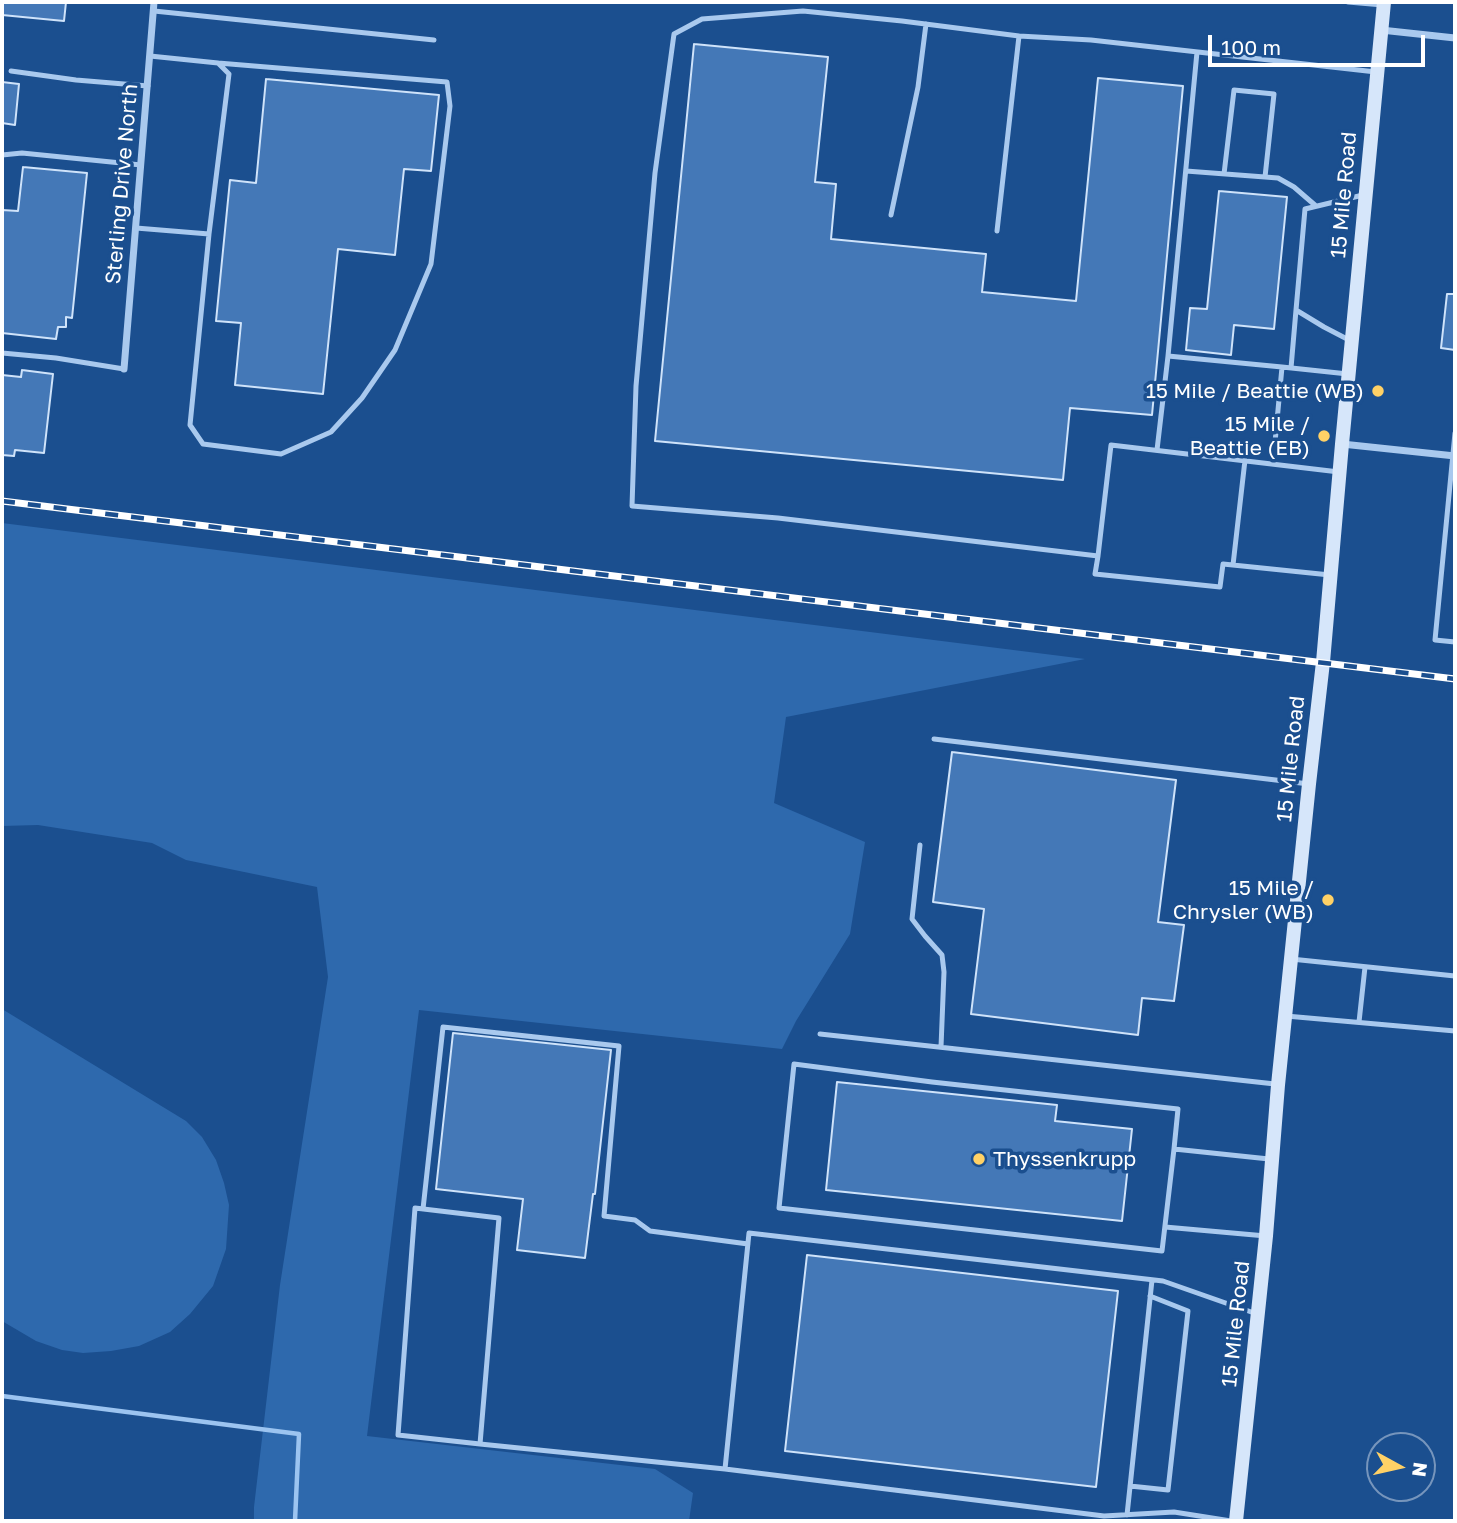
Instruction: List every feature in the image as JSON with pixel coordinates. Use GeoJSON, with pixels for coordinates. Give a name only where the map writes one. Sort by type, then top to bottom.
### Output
{"type":"FeatureCollection","features":[{"type":"Feature","properties":{"kind":"main road","name":"15 Mile Road"},"geometry":{"type":"LineString","coordinates":[[1234,1521],[1258,1314],[1278,1085],[1323,662],[1383,3]]}},
{"type":"Feature","properties":{"kind":"street","name":"Sterling Drive North"},"geometry":{"type":"LineString","coordinates":[[124,369],[154,6]]}},
{"type":"Feature","properties":{"kind":"street"},"geometry":{"type":"LineString","coordinates":[[1381,30],[1455,37]]}},
{"type":"Feature","properties":{"kind":"street"},"geometry":{"type":"LineString","coordinates":[[1342,444],[1454,456]]}},
{"type":"Feature","properties":{"kind":"lane"},"geometry":{"type":"LineString","coordinates":[[1349,2],[1383,3]]}},
{"type":"Feature","properties":{"kind":"lane"},"geometry":{"type":"LineString","coordinates":[[154,6],[435,40]]}},
{"type":"Feature","properties":{"kind":"lane"},"geometry":{"type":"LineString","coordinates":[[1098,556],[778,518],[632,506],[636,386],[655,173],[674,34],[702,19],[803,11],[1377,72]]}},
{"type":"Feature","properties":{"kind":"lane"},"geometry":{"type":"LineString","coordinates":[[891,215],[918,87],[926,24]]}},
{"type":"Feature","properties":{"kind":"lane"},"geometry":{"type":"LineString","coordinates":[[997,231],[1019,36]]}},
{"type":"Feature","properties":{"kind":"lane"},"geometry":{"type":"LineString","coordinates":[[1157,450],[1197,52]]}},
{"type":"Feature","properties":{"kind":"lane"},"geometry":{"type":"LineString","coordinates":[[150,56],[447,82],[450,106],[430,264],[396,350],[362,398],[331,432],[281,454],[203,444],[190,425],[209,234],[229,74],[219,63]]}},
{"type":"Feature","properties":{"kind":"lane"},"geometry":{"type":"LineString","coordinates":[[11,71],[148,86]]}},
{"type":"Feature","properties":{"kind":"lane"},"geometry":{"type":"LineString","coordinates":[[1224,174],[1234,90],[1274,94],[1265,177]]}},
{"type":"Feature","properties":{"kind":"lane"},"geometry":{"type":"LineString","coordinates":[[2,155],[22,153],[141,165]]}},
{"type":"Feature","properties":{"kind":"lane"},"geometry":{"type":"LineString","coordinates":[[1186,171],[1278,178],[1294,187],[1316,206]]}},
{"type":"Feature","properties":{"kind":"lane"},"geometry":{"type":"LineString","coordinates":[[1291,368],[1305,209],[1366,194]]}},
{"type":"Feature","properties":{"kind":"lane"},"geometry":{"type":"LineString","coordinates":[[136,228],[209,234]]}},
{"type":"Feature","properties":{"kind":"lane"},"geometry":{"type":"LineString","coordinates":[[1296,310],[1352,342]]}},
{"type":"Feature","properties":{"kind":"lane"},"geometry":{"type":"LineString","coordinates":[[2,353],[124,369]]}},
{"type":"Feature","properties":{"kind":"lane"},"geometry":{"type":"LineString","coordinates":[[1168,356],[1348,374]]}},
{"type":"Feature","properties":{"kind":"lane"},"geometry":{"type":"LineString","coordinates":[[1273,464],[1282,367]]}},
{"type":"Feature","properties":{"kind":"lane"},"geometry":{"type":"LineString","coordinates":[[1455,433],[1435,640],[1455,642]]}},
{"type":"Feature","properties":{"kind":"lane"},"geometry":{"type":"LineString","coordinates":[[1330,575],[1223,564],[1220,587],[1095,574],[1111,445],[1339,472]]}},
{"type":"Feature","properties":{"kind":"lane"},"geometry":{"type":"LineString","coordinates":[[1233,565],[1245,460]]}},
{"type":"Feature","properties":{"kind":"lane"},"geometry":{"type":"LineString","coordinates":[[1445,533],[1455,534]]}},
{"type":"Feature","properties":{"kind":"lane"},"geometry":{"type":"LineString","coordinates":[[934,739],[1309,784]]}},
{"type":"Feature","properties":{"kind":"lane"},"geometry":{"type":"LineString","coordinates":[[920,845],[912,919],[942,955],[944,972],[941,1047]]}},
{"type":"Feature","properties":{"kind":"lane"},"geometry":{"type":"LineString","coordinates":[[1291,959],[1455,976]]}},
{"type":"Feature","properties":{"kind":"lane"},"geometry":{"type":"LineString","coordinates":[[1359,1022],[1365,967]]}},
{"type":"Feature","properties":{"kind":"lane"},"geometry":{"type":"LineString","coordinates":[[1286,1016],[1455,1031]]}},
{"type":"Feature","properties":{"kind":"lane"},"geometry":{"type":"LineString","coordinates":[[423,1209],[443,1027],[619,1046],[604,1216],[635,1220],[650,1231],[748,1244]]}},
{"type":"Feature","properties":{"kind":"lane"},"geometry":{"type":"LineString","coordinates":[[820,1034],[1278,1085]]}},
{"type":"Feature","properties":{"kind":"lane"},"geometry":{"type":"LineString","coordinates":[[794,1064],[1178,1109],[1174,1149],[1162,1251],[779,1208],[794,1064]]}},
{"type":"Feature","properties":{"kind":"lane"},"geometry":{"type":"LineString","coordinates":[[1174,1149],[1272,1160]]}},
{"type":"Feature","properties":{"kind":"lane"},"geometry":{"type":"LineString","coordinates":[[480,1444],[499,1218],[415,1208],[398,1435],[480,1444],[725,1469],[1104,1516],[1174,1512],[1234,1521]]}},
{"type":"Feature","properties":{"kind":"lane"},"geometry":{"type":"LineString","coordinates":[[1165,1227],[1266,1236]]}},
{"type":"Feature","properties":{"kind":"lane"},"geometry":{"type":"LineString","coordinates":[[725,1469],[749,1233],[1163,1281],[1258,1314]]}},
{"type":"Feature","properties":{"kind":"lane"},"geometry":{"type":"LineString","coordinates":[[1127,1515],[1152,1280]]}},
{"type":"Feature","properties":{"kind":"lane"},"geometry":{"type":"LineString","coordinates":[[1130,1486],[1168,1490],[1188,1311],[1150,1296]]}},
{"type":"Feature","properties":{"kind":"shaded area"},"geometry":{"type":"Polygon","coordinates":[[[2,523],[1085,659],[786,717],[774,803],[865,842],[850,934],[796,1021],[782,1049],[419,1010],[367,1436],[655,1469],[693,1493],[689,1521],[254,1521],[280,1285],[328,977],[317,887],[186,860],[152,843],[38,825],[2,826],[2,523]]]}},
{"type":"Feature","properties":{"kind":"shaded area"},"geometry":{"type":"Polygon","coordinates":[[[2,1009],[186,1121],[202,1137],[216,1160],[229,1205],[226,1249],[213,1286],[190,1314],[170,1332],[139,1346],[83,1353],[62,1350],[36,1341],[2,1321],[2,1009]]]}},
{"type":"Feature","properties":{"kind":"building"},"geometry":{"type":"Polygon","coordinates":[[[2,2],[66,2],[64,21],[2,15],[2,2]]]}},
{"type":"Feature","properties":{"kind":"building"},"geometry":{"type":"Polygon","coordinates":[[[694,44],[828,57],[815,182],[836,184],[831,239],[986,254],[982,292],[1076,301],[1098,78],[1183,86],[1152,415],[1070,408],[1063,480],[655,441],[694,44]]]}},
{"type":"Feature","properties":{"kind":"building"},"geometry":{"type":"Polygon","coordinates":[[[266,79],[439,95],[431,171],[404,169],[395,255],[338,249],[323,394],[235,385],[241,323],[216,321],[230,180],[256,183],[266,79]]]}},
{"type":"Feature","properties":{"kind":"building"},"geometry":{"type":"Polygon","coordinates":[[[2,82],[19,84],[15,125],[2,123],[2,82]]]}},
{"type":"Feature","properties":{"kind":"building"},"geometry":{"type":"Polygon","coordinates":[[[23,167],[87,173],[72,318],[66,317],[66,327],[58,327],[56,339],[2,333],[2,210],[18,211],[23,167]]]}},
{"type":"Feature","properties":{"kind":"building"},"geometry":{"type":"Polygon","coordinates":[[[1219,191],[1287,197],[1274,329],[1234,325],[1231,355],[1186,350],[1190,308],[1207,309],[1219,191]]]}},
{"type":"Feature","properties":{"kind":"building"},"geometry":{"type":"Polygon","coordinates":[[[1447,294],[1455,294],[1455,350],[1441,348],[1447,294]]]}},
{"type":"Feature","properties":{"kind":"building"},"geometry":{"type":"Polygon","coordinates":[[[22,370],[53,374],[44,453],[15,450],[14,456],[2,455],[2,375],[21,377],[22,370]]]}},
{"type":"Feature","properties":{"kind":"building"},"geometry":{"type":"Polygon","coordinates":[[[952,752],[1176,780],[1158,922],[1184,925],[1174,1001],[1142,998],[1138,1035],[971,1014],[984,909],[933,902],[952,752]]]}},
{"type":"Feature","properties":{"kind":"building"},"geometry":{"type":"Polygon","coordinates":[[[453,1033],[611,1050],[585,1258],[517,1250],[523,1199],[436,1189],[453,1033]]]}},
{"type":"Feature","properties":{"kind":"building","name":"Thyssenkrupp"},"geometry":{"type":"Polygon","coordinates":[[[837,1082],[1057,1105],[1055,1121],[1132,1129],[1122,1221],[826,1190],[837,1082]]]}},
{"type":"Feature","properties":{"kind":"building"},"geometry":{"type":"Polygon","coordinates":[[[807,1255],[1118,1291],[1096,1487],[785,1451],[807,1255]]]}},
{"type":"Feature","properties":{"kind":"waterway"},"geometry":{"type":"LineString","coordinates":[[2,1396],[299,1434],[295,1521]]}},
{"type":"Feature","properties":{"kind":"railway"},"geometry":{"type":"LineString","coordinates":[[2,501],[1455,679]]}},
{"type":"Feature","properties":{"kind":"place","name":"15 Mile / Beattie (WB)"},"geometry":{"type":"Point","coordinates":[1378,391]}},
{"type":"Feature","properties":{"kind":"place","name":"15 Mile / Beattie (EB)"},"geometry":{"type":"Point","coordinates":[1324,436]}},
{"type":"Feature","properties":{"kind":"place","name":"15 Mile / Chrysler (WB)"},"geometry":{"type":"Point","coordinates":[1328,900]}},
{"type":"Feature","properties":{"kind":"place","name":"Thyssenkrupp"},"geometry":{"type":"Point","coordinates":[979,1159]}}]}
